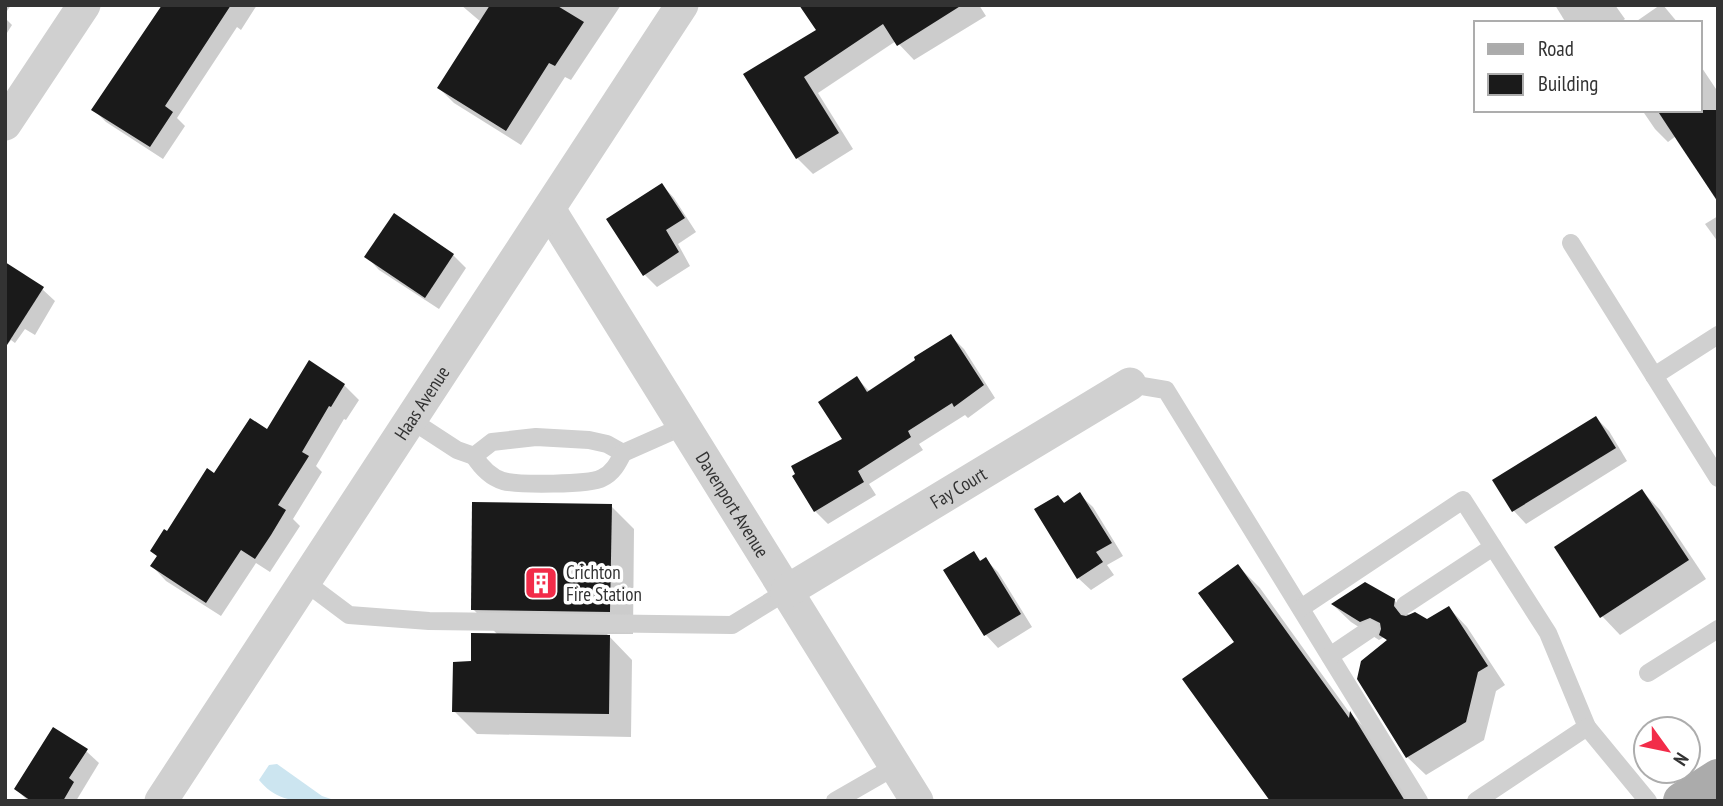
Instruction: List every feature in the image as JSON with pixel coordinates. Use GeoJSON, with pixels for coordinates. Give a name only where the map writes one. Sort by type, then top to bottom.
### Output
{"type":"FeatureCollection","features":[{"type":"Feature","properties":{"kind":"street"},"geometry":{"type":"LineString","coordinates":[[5,124],[84,5]]}},
{"type":"Feature","properties":{"kind":"street","name":"Haas Avenue"},"geometry":{"type":"LineString","coordinates":[[162,801],[682,5]]}},
{"type":"Feature","properties":{"kind":"street","name":"Davenport Avenue"},"geometry":{"type":"LineString","coordinates":[[549,209],[917,801]]}},
{"type":"Feature","properties":{"kind":"street","name":"Fay Court"},"geometry":{"type":"LineString","coordinates":[[787,591],[1130,384]]}},
{"type":"Feature","properties":{"kind":"lane"},"geometry":{"type":"LineString","coordinates":[[1571,243],[1718,478]]}},
{"type":"Feature","properties":{"kind":"lane"},"geometry":{"type":"LineString","coordinates":[[1654,376],[1718,335]]}},
{"type":"Feature","properties":{"kind":"lane"},"geometry":{"type":"LineString","coordinates":[[1130,384],[1166,390],[1419,801]]}},
{"type":"Feature","properties":{"kind":"lane"},"geometry":{"type":"LineString","coordinates":[[411,420],[457,450],[474,456],[483,470],[503,481],[570,484],[602,478],[615,468],[623,453],[684,426]]}},
{"type":"Feature","properties":{"kind":"lane"},"geometry":{"type":"LineString","coordinates":[[474,456],[492,442],[536,437],[589,440],[607,444],[623,453]]}},
{"type":"Feature","properties":{"kind":"lane"},"geometry":{"type":"LineString","coordinates":[[1301,608],[1463,500],[1548,634],[1587,727],[1648,801]]}},
{"type":"Feature","properties":{"kind":"lane"},"geometry":{"type":"LineString","coordinates":[[1405,605],[1493,547]]}},
{"type":"Feature","properties":{"kind":"lane"},"geometry":{"type":"LineString","coordinates":[[304,582],[349,615],[429,621],[732,625],[787,591]]}},
{"type":"Feature","properties":{"kind":"lane"},"geometry":{"type":"LineString","coordinates":[[1330,656],[1370,629]]}},
{"type":"Feature","properties":{"kind":"lane"},"geometry":{"type":"LineString","coordinates":[[1648,673],[1718,629]]}},
{"type":"Feature","properties":{"kind":"lane"},"geometry":{"type":"LineString","coordinates":[[1476,801],[1587,727]]}},
{"type":"Feature","properties":{"kind":"lane"},"geometry":{"type":"LineString","coordinates":[[835,801],[896,766]]}},
{"type":"Feature","properties":{"kind":"water"},"geometry":{"type":"Polygon","coordinates":[[[277,764],[322,796],[337,801],[294,800],[276,794],[259,780],[269,765],[277,764]]]}},
{"type":"Feature","properties":{"kind":"building"},"geometry":{"type":"Polygon","coordinates":[[[162,5],[231,5],[165,106],[173,112],[150,147],[91,110],[162,5]]]}},
{"type":"Feature","properties":{"kind":"building"},"geometry":{"type":"Polygon","coordinates":[[[490,5],[556,5],[584,22],[555,66],[549,63],[506,131],[437,88],[490,5]]]}},
{"type":"Feature","properties":{"kind":"building"},"geometry":{"type":"Polygon","coordinates":[[[799,5],[962,5],[897,46],[883,24],[804,77],[839,133],[796,159],[743,74],[816,30],[799,5]]]}},
{"type":"Feature","properties":{"kind":"building"},"geometry":{"type":"Polygon","coordinates":[[[1718,110],[1718,202],[1658,112],[1718,110]]]}},
{"type":"Feature","properties":{"kind":"building"},"geometry":{"type":"Polygon","coordinates":[[[662,183],[685,218],[666,230],[679,252],[643,276],[606,219],[662,183]]]}},
{"type":"Feature","properties":{"kind":"building"},"geometry":{"type":"Polygon","coordinates":[[[394,213],[454,254],[425,298],[364,257],[394,213]]]}},
{"type":"Feature","properties":{"kind":"building"},"geometry":{"type":"Polygon","coordinates":[[[5,262],[44,287],[5,348],[5,262]]]}},
{"type":"Feature","properties":{"kind":"building"},"geometry":{"type":"Polygon","coordinates":[[[951,334],[984,385],[954,407],[952,403],[908,431],[911,437],[858,471],[864,482],[814,512],[792,476],[795,474],[791,466],[842,439],[818,402],[857,376],[867,392],[951,334]]]}},
{"type":"Feature","properties":{"kind":"building"},"geometry":{"type":"Polygon","coordinates":[[[309,360],[345,384],[302,452],[309,456],[278,505],[286,510],[271,535],[255,559],[241,550],[206,603],[150,566],[157,556],[150,551],[164,529],[167,531],[207,468],[214,473],[250,418],[267,429],[309,360]]]}},
{"type":"Feature","properties":{"kind":"building"},"geometry":{"type":"Polygon","coordinates":[[[1596,416],[1616,448],[1512,512],[1492,480],[1596,416]]]}},
{"type":"Feature","properties":{"kind":"building"},"geometry":{"type":"Polygon","coordinates":[[[1642,489],[1689,560],[1600,618],[1554,547],[1642,489]]]}},
{"type":"Feature","properties":{"kind":"building"},"geometry":{"type":"Polygon","coordinates":[[[1080,492],[1112,543],[1096,552],[1103,562],[1077,579],[1034,509],[1058,495],[1064,503],[1080,492]]]}},
{"type":"Feature","properties":{"kind":"building"},"geometry":{"type":"Polygon","coordinates":[[[472,502],[612,504],[610,612],[471,610],[472,502]]]}},
{"type":"Feature","properties":{"kind":"building"},"geometry":{"type":"Polygon","coordinates":[[[974,551],[980,561],[986,557],[1021,614],[984,636],[943,570],[974,551]]]}},
{"type":"Feature","properties":{"kind":"building"},"geometry":{"type":"Polygon","coordinates":[[[1238,564],[1349,718],[1350,711],[1405,801],[1270,801],[1182,679],[1234,642],[1198,593],[1238,564]]]}},
{"type":"Feature","properties":{"kind":"building"},"geometry":{"type":"Polygon","coordinates":[[[1365,582],[1395,599],[1394,606],[1401,615],[1415,612],[1427,619],[1449,606],[1488,666],[1478,672],[1466,722],[1406,758],[1357,679],[1361,661],[1387,640],[1379,635],[1380,623],[1370,618],[1360,622],[1331,604],[1365,582]]]}},
{"type":"Feature","properties":{"kind":"building"},"geometry":{"type":"Polygon","coordinates":[[[471,633],[610,635],[609,714],[452,712],[453,662],[471,661],[471,633]]]}},
{"type":"Feature","properties":{"kind":"building"},"geometry":{"type":"Polygon","coordinates":[[[53,727],[88,749],[69,778],[74,782],[63,801],[31,801],[14,789],[53,727]]]}},
{"type":"Feature","properties":{"kind":"place","name":"Crichton Fire Station"},"geometry":{"type":"Point","coordinates":[541,583]}}]}
